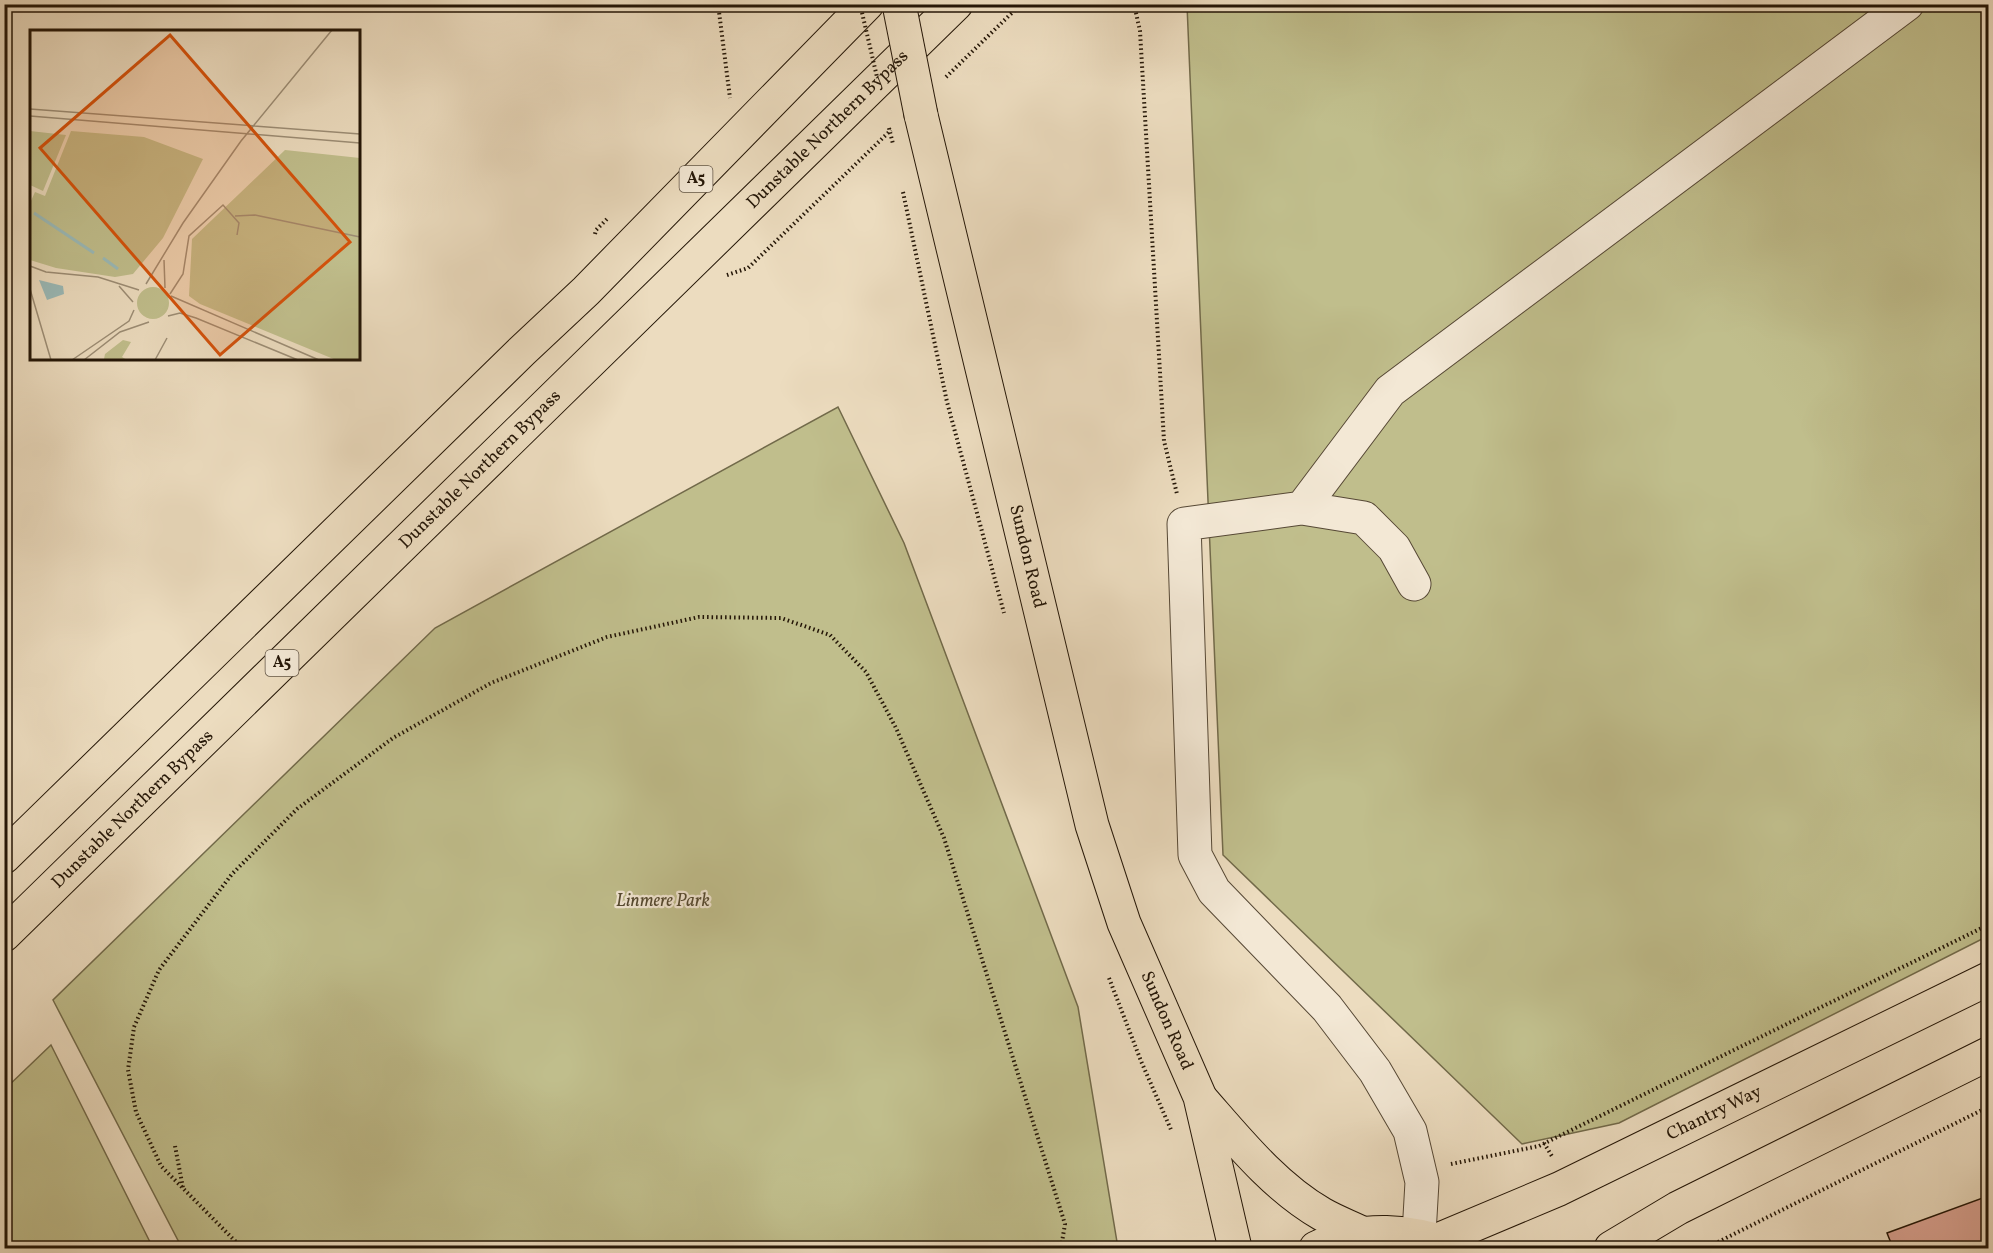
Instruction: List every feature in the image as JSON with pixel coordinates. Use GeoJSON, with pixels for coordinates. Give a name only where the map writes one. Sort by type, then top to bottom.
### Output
{"type":"FeatureCollection","features":[{"type":"Feature","properties":{"kind":"main road","name":"A5"},"geometry":{"type":"LineString","coordinates":[[4,857],[513,359],[586,291],[867,4]]}},
{"type":"Feature","properties":{"kind":"main road","name":"Sundon Road"},"geometry":{"type":"LineString","coordinates":[[898,4],[907,121],[1092,825],[1125,923],[1200,1097],[1235,1248]]}},
{"type":"Feature","properties":{"kind":"main road","name":"Dunstable Northern Bypass"},"geometry":{"type":"LineString","coordinates":[[4,935],[956,4]]}},
{"type":"Feature","properties":{"kind":"main road","name":"Chantry Way"},"geometry":{"type":"LineString","coordinates":[[1440,1241],[1559,1189],[1989,978]]}},
{"type":"Feature","properties":{"kind":"main road"},"geometry":{"type":"LineString","coordinates":[[1611,1248],[1678,1208],[1989,1054]]}},
{"type":"Feature","properties":{"kind":"main road","name":"Sundon Road"},"geometry":{"type":"LineString","coordinates":[[1200,1097],[1242,1145],[1284,1186],[1322,1214],[1364,1234]]}},
{"type":"Feature","properties":{"kind":"main road"},"geometry":{"type":"LineString","coordinates":[[1316,1248],[1330,1241],[1392,1231],[1440,1241]]}},
{"type":"Feature","properties":{"kind":"lane"},"geometry":{"type":"LineString","coordinates":[[1302,508],[1390,391],[1907,4]]}},
{"type":"Feature","properties":{"kind":"lane"},"geometry":{"type":"LineString","coordinates":[[1414,585],[1394,548],[1364,518],[1302,508],[1184,524],[1195,855],[1214,891],[1327,1008],[1381,1081],[1410,1131],[1422,1182],[1440,1241]]}},
{"type":"Feature","properties":{"kind":"path"},"geometry":{"type":"LineString","coordinates":[[718,4],[730,98],[722,106]]}},
{"type":"Feature","properties":{"kind":"path"},"geometry":{"type":"LineString","coordinates":[[944,78],[1021,4]]}},
{"type":"Feature","properties":{"kind":"path"},"geometry":{"type":"LineString","coordinates":[[1134,4],[1140,31],[1164,441],[1184,524]]}},
{"type":"Feature","properties":{"kind":"path"},"geometry":{"type":"LineString","coordinates":[[716,279],[748,268],[907,121]]}},
{"type":"Feature","properties":{"kind":"path"},"geometry":{"type":"LineString","coordinates":[[594,240],[596,230],[613,213]]}},
{"type":"Feature","properties":{"kind":"path"},"geometry":{"type":"LineString","coordinates":[[242,1248],[161,1166],[136,1112],[128,1070],[134,1027],[166,962],[232,874],[297,810],[393,738],[502,679],[608,637],[699,617],[781,618],[831,635],[866,672],[896,728],[944,838],[1065,1224],[1062,1248]]}},
{"type":"Feature","properties":{"kind":"path"},"geometry":{"type":"LineString","coordinates":[[1445,1165],[1539,1146],[1989,925]]}},
{"type":"Feature","properties":{"kind":"path"},"geometry":{"type":"LineString","coordinates":[[1706,1248],[1989,1107]]}},
{"type":"Feature","properties":{"kind":"path"},"geometry":{"type":"LineString","coordinates":[[175,1146],[183,1188]]}},
{"type":"Feature","properties":{"kind":"path"},"geometry":{"type":"LineString","coordinates":[[1050,1248],[1062,1242]]}},
{"type":"Feature","properties":{"kind":"green space"},"geometry":{"type":"Polygon","coordinates":[[[1187,5],[1988,5],[1988,936],[1619,1123],[1522,1144],[1223,855],[1187,5]]]}},
{"type":"Feature","properties":{"kind":"green space","name":"Linmere Park"},"geometry":{"type":"Polygon","coordinates":[[[838,407],[904,543],[1078,1007],[1118,1248],[182,1248],[53,1000],[435,628],[838,407]]]}},
{"type":"Feature","properties":{"kind":"green space"},"geometry":{"type":"Polygon","coordinates":[[[51,1045],[153,1248],[5,1248],[5,1089],[51,1045]]]}},
{"type":"Feature","properties":{"kind":"building"},"geometry":{"type":"Polygon","coordinates":[[[1988,1196],[1988,1248],[1893,1248],[1887,1233],[1988,1196]]]}}]}
